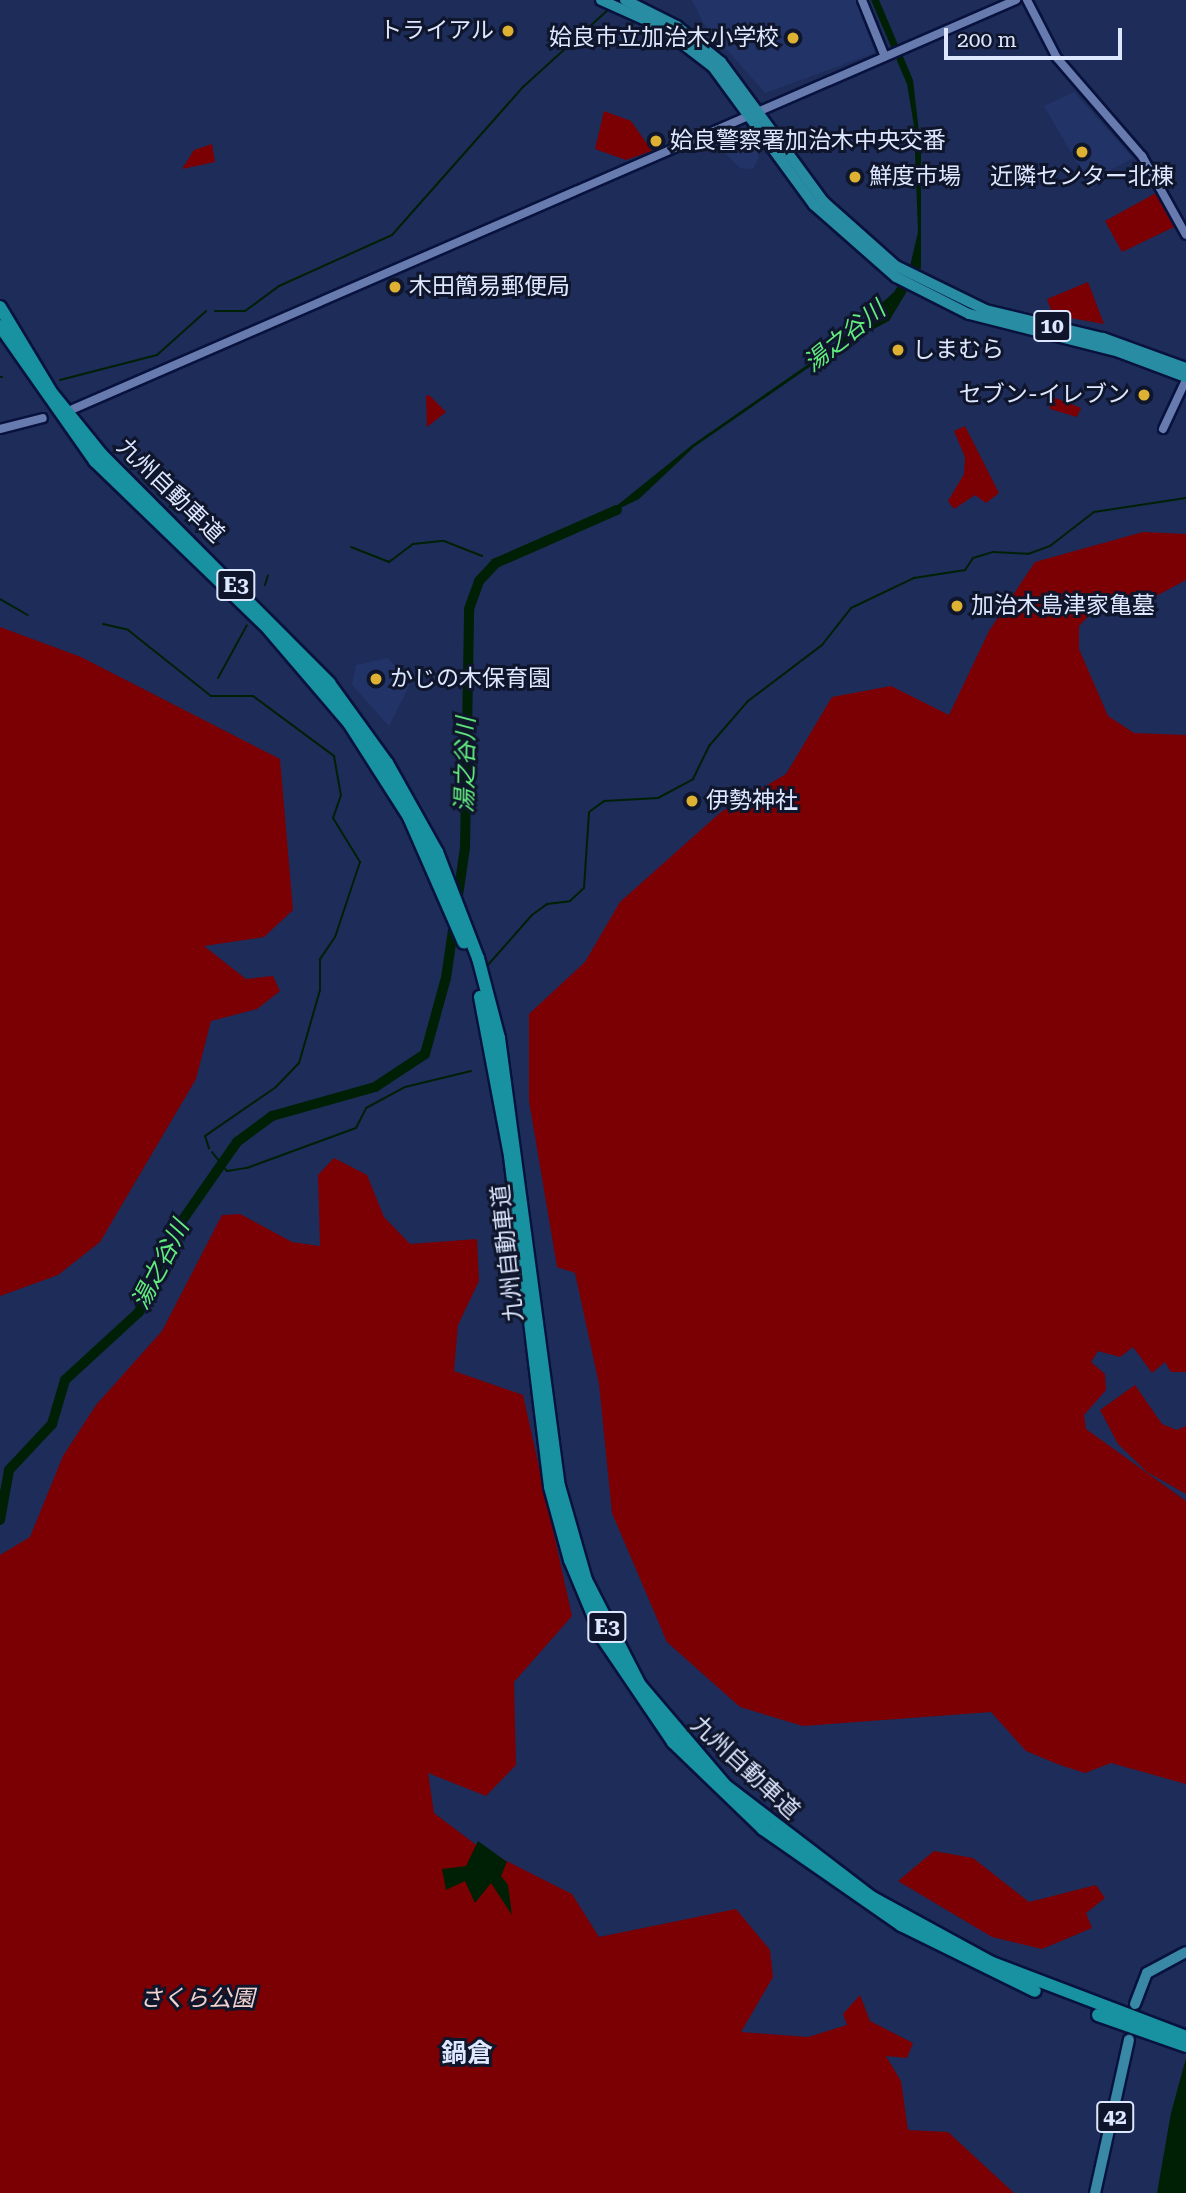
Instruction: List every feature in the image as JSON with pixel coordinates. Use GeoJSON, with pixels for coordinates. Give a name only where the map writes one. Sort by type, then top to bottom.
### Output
{"type":"FeatureCollection","features":[{"type":"Feature","properties":{"kind":"highway","name":"10"},"geometry":{"type":"LineString","coordinates":[[601,0],[627,3],[698,53],[757,113],[814,205],[899,274],[982,318],[1119,352],[1186,379]]}},
{"type":"Feature","properties":{"kind":"highway","name":"10"},"geometry":{"type":"LineString","coordinates":[[917,285],[996,314],[1103,338],[1186,368]]}},
{"type":"Feature","properties":{"kind":"highway","name":"九州自動車道"},"geometry":{"type":"LineString","coordinates":[[0,307],[51,392],[102,455],[271,619],[349,708],[416,813],[447,887],[503,1109],[550,1487],[588,1607],[630,1685],[720,1792],[866,1904],[986,1970],[1185,2041]]}},
{"type":"Feature","properties":{"kind":"highway","name":"九州自動車道"},"geometry":{"type":"LineString","coordinates":[[0,326],[95,461],[323,688],[380,768],[464,918],[512,1107],[559,1486],[586,1580],[640,1685],[726,1786],[872,1897],[990,1962],[1185,2041]]}},
{"type":"Feature","properties":{"kind":"main road"},"geometry":{"type":"LineString","coordinates":[[1135,2004],[1147,1973],[1186,1952]]}},
{"type":"Feature","properties":{"kind":"main road","name":"42"},"geometry":{"type":"LineString","coordinates":[[1094,2193],[1129,2040]]}},
{"type":"Feature","properties":{"kind":"street"},"geometry":{"type":"LineString","coordinates":[[862,0],[886,56]]}},
{"type":"Feature","properties":{"kind":"street"},"geometry":{"type":"LineString","coordinates":[[73,410],[1016,0]]}},
{"type":"Feature","properties":{"kind":"street"},"geometry":{"type":"LineString","coordinates":[[1027,0],[1057,58],[1142,156],[1186,235]]}},
{"type":"Feature","properties":{"kind":"street"},"geometry":{"type":"LineString","coordinates":[[1163,429],[1186,379]]}},
{"type":"Feature","properties":{"kind":"street"},"geometry":{"type":"LineString","coordinates":[[0,429],[43,418]]}},
{"type":"Feature","properties":{"kind":"shaded area","name":"姶良市立加治木小学校"},"geometry":{"type":"Polygon","coordinates":[[[692,0],[856,0],[875,53],[765,93],[703,23],[692,0]]]}},
{"type":"Feature","properties":{"kind":"shaded area"},"geometry":{"type":"Polygon","coordinates":[[[1074,92],[1133,158],[1105,173],[1092,189],[1044,106],[1074,92]]]}},
{"type":"Feature","properties":{"kind":"shaded area"},"geometry":{"type":"Polygon","coordinates":[[[750,127],[759,157],[753,169],[740,168],[712,140],[750,127]]]}},
{"type":"Feature","properties":{"kind":"shaded area"},"geometry":{"type":"Polygon","coordinates":[[[387,658],[412,680],[389,726],[352,685],[356,665],[387,658]]]}},
{"type":"Feature","properties":{"kind":"green space"},"geometry":{"type":"Polygon","coordinates":[[[604,111],[631,121],[652,151],[626,160],[595,149],[604,111]]]}},
{"type":"Feature","properties":{"kind":"green space"},"geometry":{"type":"Polygon","coordinates":[[[212,144],[215,162],[182,169],[194,150],[212,144]]]}},
{"type":"Feature","properties":{"kind":"green space"},"geometry":{"type":"Polygon","coordinates":[[[1156,193],[1174,227],[1122,252],[1105,221],[1156,193]]]}},
{"type":"Feature","properties":{"kind":"green space"},"geometry":{"type":"Polygon","coordinates":[[[1088,282],[1104,324],[1053,315],[1047,299],[1088,282]]]}},
{"type":"Feature","properties":{"kind":"green space"},"geometry":{"type":"Polygon","coordinates":[[[429,395],[446,412],[427,427],[426,396],[429,395]]]}},
{"type":"Feature","properties":{"kind":"green space"},"geometry":{"type":"Polygon","coordinates":[[[1048,395],[1081,408],[1077,417],[1050,409],[1048,395]]]}},
{"type":"Feature","properties":{"kind":"green space"},"geometry":{"type":"Polygon","coordinates":[[[965,426],[999,493],[986,503],[975,495],[954,509],[948,501],[964,474],[965,457],[954,431],[965,426]]]}},
{"type":"Feature","properties":{"kind":"green space"},"geometry":{"type":"Polygon","coordinates":[[[1143,532],[1186,534],[1186,580],[1158,595],[1102,602],[1079,626],[1079,649],[1108,716],[1134,733],[1186,735],[1186,1372],[1171,1372],[1165,1362],[1152,1373],[1133,1347],[1120,1357],[1098,1351],[1091,1362],[1105,1374],[1106,1390],[1084,1415],[1086,1429],[1186,1501],[1186,1784],[1111,1763],[1085,1773],[1060,1765],[1026,1751],[991,1712],[803,1726],[740,1707],[667,1642],[612,1513],[599,1384],[575,1273],[557,1267],[529,1101],[529,1014],[585,962],[620,902],[721,812],[786,774],[832,697],[891,686],[949,715],[989,631],[1035,562],[1143,532]]]}},
{"type":"Feature","properties":{"kind":"green space"},"geometry":{"type":"Polygon","coordinates":[[[0,627],[81,657],[280,759],[293,910],[264,937],[204,946],[246,979],[273,976],[280,991],[257,1009],[211,1021],[196,1079],[100,1242],[58,1275],[0,1296],[0,627]]]}},
{"type":"Feature","properties":{"kind":"green space","name":"さくら公園"},"geometry":{"type":"Polygon","coordinates":[[[334,1158],[367,1175],[384,1217],[410,1244],[477,1239],[479,1281],[458,1325],[454,1371],[523,1395],[572,1616],[514,1682],[516,1765],[486,1796],[428,1773],[434,1813],[479,1847],[572,1894],[599,1937],[736,1909],[770,1950],[773,1977],[741,2032],[808,2037],[847,2025],[843,2014],[860,1995],[870,2021],[913,2043],[907,2058],[886,2056],[901,2081],[908,2130],[948,2132],[1014,2193],[0,2193],[0,1555],[30,1537],[63,1456],[96,1405],[162,1331],[222,1215],[240,1214],[292,1242],[320,1246],[318,1175],[334,1158]]]}},
{"type":"Feature","properties":{"kind":"green space"},"geometry":{"type":"Polygon","coordinates":[[[1135,1385],[1162,1424],[1177,1430],[1186,1426],[1186,1494],[1147,1472],[1118,1444],[1100,1410],[1135,1385]]]}},
{"type":"Feature","properties":{"kind":"green space"},"geometry":{"type":"Polygon","coordinates":[[[934,1851],[973,1858],[1029,1902],[1096,1885],[1105,1898],[1086,1913],[1092,1928],[1042,1949],[992,1937],[898,1881],[934,1851]]]}},
{"type":"Feature","properties":{"kind":"water"},"geometry":{"type":"Polygon","coordinates":[[[871,0],[879,0],[913,80],[921,149],[921,268],[889,321],[834,350],[694,447],[639,499],[604,516],[692,445],[833,347],[894,292],[910,266],[918,232],[914,126],[907,84],[871,0]]]}},
{"type":"Feature","properties":{"kind":"water"},"geometry":{"type":"Polygon","coordinates":[[[478,1841],[507,1862],[501,1876],[508,1885],[512,1915],[491,1883],[475,1903],[465,1881],[446,1890],[442,1869],[466,1866],[478,1841]]]}},
{"type":"Feature","properties":{"kind":"water"},"geometry":{"type":"Polygon","coordinates":[[[1186,2058],[1186,2193],[1157,2193],[1171,2113],[1186,2058]]]}},
{"type":"Feature","properties":{"kind":"waterway"},"geometry":{"type":"LineString","coordinates":[[215,311],[245,311],[279,286],[392,235],[523,87],[609,9]]}},
{"type":"Feature","properties":{"kind":"waterway"},"geometry":{"type":"LineString","coordinates":[[60,380],[157,355],[206,311]]}},
{"type":"Feature","properties":{"kind":"waterway"},"geometry":{"type":"LineString","coordinates":[[487,966],[532,915],[547,904],[570,901],[584,888],[589,812],[604,801],[658,798],[693,779],[709,746],[748,701],[822,645],[851,608],[914,578],[965,570],[973,558],[993,552],[1028,554],[1050,546],[1094,512],[1186,498]]}},
{"type":"Feature","properties":{"kind":"waterway","name":"湯之谷川"},"geometry":{"type":"LineString","coordinates":[[0,1520],[9,1470],[52,1424],[65,1380],[139,1312],[170,1238],[237,1142],[272,1116],[375,1087],[425,1054],[446,978],[465,847],[469,609],[479,581],[496,563],[617,510]]}},
{"type":"Feature","properties":{"kind":"waterway"},"geometry":{"type":"LineString","coordinates":[[351,547],[389,562],[413,544],[444,541],[482,556]]}},
{"type":"Feature","properties":{"kind":"waterway","name":"湯之谷川"},"geometry":{"type":"LineString","coordinates":[[492,560],[496,563]]}},
{"type":"Feature","properties":{"kind":"waterway"},"geometry":{"type":"LineString","coordinates":[[265,585],[268,575]]}},
{"type":"Feature","properties":{"kind":"waterway"},"geometry":{"type":"LineString","coordinates":[[0,599],[28,615]]}},
{"type":"Feature","properties":{"kind":"waterway"},"geometry":{"type":"LineString","coordinates":[[103,624],[128,630],[211,696],[253,696],[334,756],[341,795],[333,818],[360,862],[335,937],[320,959],[320,990],[299,1063],[276,1087],[205,1136],[209,1148]]}},
{"type":"Feature","properties":{"kind":"waterway"},"geometry":{"type":"LineString","coordinates":[[218,678],[247,625]]}},
{"type":"Feature","properties":{"kind":"waterway"},"geometry":{"type":"LineString","coordinates":[[212,1152],[227,1171],[247,1168],[356,1128],[366,1108],[405,1087],[471,1071]]}},
{"type":"Feature","properties":{"kind":"place","name":"トライアル"},"geometry":{"type":"Point","coordinates":[508,31]}},
{"type":"Feature","properties":{"kind":"place","name":"姶良市立加治木小学校"},"geometry":{"type":"Point","coordinates":[793,38]}},
{"type":"Feature","properties":{"kind":"place","name":"姶良警察署加治木中央交番"},"geometry":{"type":"Point","coordinates":[656,141]}},
{"type":"Feature","properties":{"kind":"place","name":"近隣センター北棟"},"geometry":{"type":"Point","coordinates":[1082,152]}},
{"type":"Feature","properties":{"kind":"place","name":"鮮度市場"},"geometry":{"type":"Point","coordinates":[855,177]}},
{"type":"Feature","properties":{"kind":"place","name":"木田簡易郵便局"},"geometry":{"type":"Point","coordinates":[395,287]}},
{"type":"Feature","properties":{"kind":"place","name":"しまむら"},"geometry":{"type":"Point","coordinates":[898,350]}},
{"type":"Feature","properties":{"kind":"place","name":"セブン-イレブン"},"geometry":{"type":"Point","coordinates":[1144,395]}},
{"type":"Feature","properties":{"kind":"place","name":"加治木島津家亀墓"},"geometry":{"type":"Point","coordinates":[957,606]}},
{"type":"Feature","properties":{"kind":"place","name":"かじの木保育園"},"geometry":{"type":"Point","coordinates":[376,679]}},
{"type":"Feature","properties":{"kind":"place","name":"伊勢神社"},"geometry":{"type":"Point","coordinates":[692,801]}},
{"type":"Feature","properties":{"kind":"district","name":"鍋倉"},"geometry":{"type":"Point","coordinates":[467,2054]}}]}
